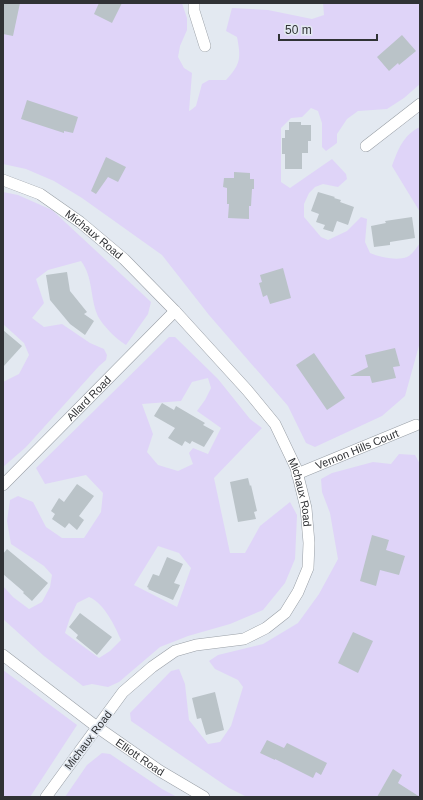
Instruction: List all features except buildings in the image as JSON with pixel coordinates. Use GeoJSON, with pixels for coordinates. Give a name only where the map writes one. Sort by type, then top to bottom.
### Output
{"type":"FeatureCollection","features":[{"type":"Feature","properties":{"kind":"street"},"geometry":{"type":"LineString","coordinates":[[194,3],[194,11],[205,46]]}},
{"type":"Feature","properties":{"kind":"street"},"geometry":{"type":"LineString","coordinates":[[366,146],[420,104]]}},
{"type":"Feature","properties":{"kind":"street","name":"Michaux Road"},"geometry":{"type":"LineString","coordinates":[[3,180],[40,194],[80,222],[124,259],[175,311],[247,390],[275,424],[296,468],[306,508],[309,543],[308,568],[298,592],[285,612],[266,628],[244,639],[196,645],[174,651],[152,667],[123,692],[46,797]]}},
{"type":"Feature","properties":{"kind":"street","name":"Allard Road"},"geometry":{"type":"LineString","coordinates":[[3,485],[175,311]]}},
{"type":"Feature","properties":{"kind":"street","name":"Vernon Hills Court"},"geometry":{"type":"LineString","coordinates":[[297,474],[416,425]]}},
{"type":"Feature","properties":{"kind":"street","name":"Elliott Road"},"geometry":{"type":"LineString","coordinates":[[3,655],[97,728],[160,771],[204,797]]}},
{"type":"Feature","properties":{"kind":"shaded area"},"geometry":{"type":"Polygon","coordinates":[[[3,3],[182,3],[187,18],[187,30],[180,46],[178,57],[184,68],[192,73],[189,111],[196,106],[202,84],[209,80],[226,80],[237,65],[239,60],[239,50],[237,37],[226,31],[232,8],[268,10],[312,19],[324,15],[323,3],[420,3],[420,84],[404,98],[387,109],[358,111],[347,119],[337,134],[337,143],[326,151],[322,147],[322,123],[318,111],[311,108],[302,117],[291,118],[281,128],[281,182],[290,188],[332,159],[346,174],[347,179],[338,187],[323,184],[315,187],[309,193],[304,204],[304,217],[321,237],[328,240],[347,231],[361,217],[367,219],[365,242],[370,253],[388,258],[403,258],[411,254],[420,243],[420,342],[405,396],[382,416],[315,447],[306,443],[288,406],[209,315],[162,255],[82,198],[54,181],[26,169],[3,164],[3,3]]]}},
{"type":"Feature","properties":{"kind":"shaded area"},"geometry":{"type":"Polygon","coordinates":[[[420,127],[420,212],[392,166],[405,139],[414,130],[420,127]]]}},
{"type":"Feature","properties":{"kind":"shaded area"},"geometry":{"type":"Polygon","coordinates":[[[3,192],[18,195],[52,210],[151,302],[148,314],[126,345],[109,331],[99,318],[95,307],[88,274],[81,261],[48,270],[36,279],[44,303],[32,318],[44,327],[62,324],[90,343],[104,349],[107,355],[106,360],[26,447],[3,467],[3,382],[19,374],[29,355],[24,343],[3,324],[3,192]]]}},
{"type":"Feature","properties":{"kind":"shaded area"},"geometry":{"type":"Polygon","coordinates":[[[169,337],[175,337],[218,379],[250,419],[262,428],[214,478],[230,553],[245,553],[260,526],[290,502],[297,515],[295,559],[285,583],[263,610],[230,624],[188,636],[160,647],[119,682],[108,687],[92,684],[83,686],[44,656],[3,619],[3,586],[13,597],[29,609],[42,602],[50,587],[52,575],[44,566],[11,544],[7,521],[10,500],[18,496],[33,502],[46,527],[62,538],[84,538],[101,512],[103,493],[86,475],[45,484],[36,468],[169,337]],[[208,378],[192,382],[181,401],[142,404],[153,434],[147,452],[158,465],[178,471],[193,464],[189,453],[193,448],[208,454],[221,428],[197,411],[211,388],[208,378]],[[158,546],[134,585],[177,607],[191,568],[179,553],[158,546]],[[89,597],[77,603],[65,633],[99,658],[110,651],[121,640],[116,628],[99,604],[89,597]]]}},
{"type":"Feature","properties":{"kind":"shaded area"},"geometry":{"type":"Polygon","coordinates":[[[399,454],[415,455],[420,464],[420,797],[247,797],[229,788],[131,721],[130,713],[171,671],[179,669],[185,684],[189,720],[208,744],[220,742],[231,726],[243,687],[238,680],[215,669],[209,661],[218,655],[263,644],[298,623],[319,594],[338,559],[330,513],[322,492],[321,479],[332,473],[373,462],[391,464],[399,454]]]}},
{"type":"Feature","properties":{"kind":"shaded area"},"geometry":{"type":"Polygon","coordinates":[[[3,670],[77,725],[30,797],[3,797],[3,670]]]}},
{"type":"Feature","properties":{"kind":"shaded area"},"geometry":{"type":"Polygon","coordinates":[[[102,753],[110,754],[162,789],[177,797],[65,797],[87,765],[102,753]]]}}]}
